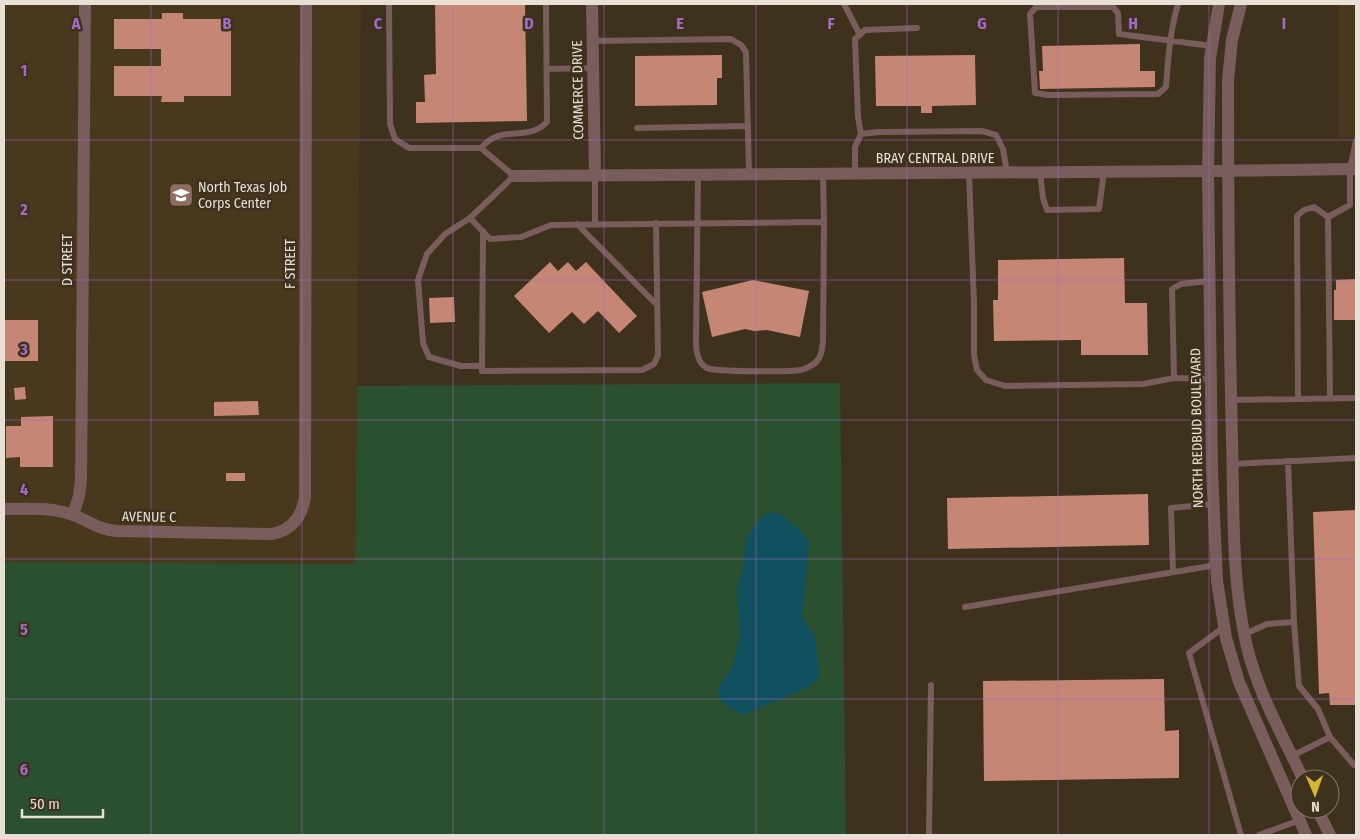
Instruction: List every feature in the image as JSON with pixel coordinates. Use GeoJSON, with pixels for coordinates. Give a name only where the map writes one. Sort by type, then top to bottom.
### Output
{"type":"FeatureCollection","features":[{"type":"Feature","properties":{"kind":"street","name":"D STREET"},"geometry":{"type":"LineString","coordinates":[[73,515],[79,496],[81,480],[85,4]]}},
{"type":"Feature","properties":{"kind":"street","name":"F STREET"},"geometry":{"type":"LineString","coordinates":[[295,522],[302,510],[306,497],[306,4]]}},
{"type":"Feature","properties":{"kind":"street","name":"COMMERCE DRIVE"},"geometry":{"type":"LineString","coordinates":[[592,4],[595,175]]}},
{"type":"Feature","properties":{"kind":"street","name":"NORTH REDBUD BOULEVARD"},"geometry":{"type":"LineString","coordinates":[[1219,4],[1212,46],[1209,82],[1208,171],[1216,565],[1225,632],[1244,696],[1306,835]]}},
{"type":"Feature","properties":{"kind":"street"},"geometry":{"type":"LineString","coordinates":[[1241,4],[1232,40],[1228,80],[1231,394],[1236,568],[1247,647],[1259,684],[1298,769]]}},
{"type":"Feature","properties":{"kind":"street","name":"BRAY CENTRAL DRIVE"},"geometry":{"type":"LineString","coordinates":[[514,176],[1353,169]]}},
{"type":"Feature","properties":{"kind":"street"},"geometry":{"type":"LineString","coordinates":[[1211,384],[1231,394]]}},
{"type":"Feature","properties":{"kind":"street","name":"AVENUE C"},"geometry":{"type":"LineString","coordinates":[[4,509],[54,510],[73,515],[102,529],[117,532],[272,534],[285,530],[295,522]]}},
{"type":"Feature","properties":{"kind":"street"},"geometry":{"type":"LineString","coordinates":[[1225,632],[1244,634]]}},
{"type":"Feature","properties":{"kind":"street"},"geometry":{"type":"LineString","coordinates":[[1322,819],[1330,835]]}},
{"type":"Feature","properties":{"kind":"lane"},"geometry":{"type":"LineString","coordinates":[[388,4],[390,124],[395,139],[409,148],[481,148],[514,176],[470,218],[445,234],[428,254],[418,280],[423,343],[429,357],[461,366],[482,366]]}},
{"type":"Feature","properties":{"kind":"lane"},"geometry":{"type":"LineString","coordinates":[[481,148],[492,137],[533,132],[547,122],[546,4]]}},
{"type":"Feature","properties":{"kind":"lane"},"geometry":{"type":"LineString","coordinates":[[844,4],[860,35]]}},
{"type":"Feature","properties":{"kind":"lane"},"geometry":{"type":"LineString","coordinates":[[1178,4],[1171,39],[1166,87],[1158,94],[1048,95],[1035,93],[1030,14],[1036,7],[1113,7],[1118,13],[1119,34],[1171,39],[1212,46]]}},
{"type":"Feature","properties":{"kind":"lane"},"geometry":{"type":"LineString","coordinates":[[855,173],[855,146],[861,134],[858,117],[855,39],[865,30],[917,28]]}},
{"type":"Feature","properties":{"kind":"lane"},"geometry":{"type":"LineString","coordinates":[[592,41],[731,39],[741,45],[746,52],[749,174]]}},
{"type":"Feature","properties":{"kind":"lane"},"geometry":{"type":"LineString","coordinates":[[547,69],[593,68]]}},
{"type":"Feature","properties":{"kind":"lane"},"geometry":{"type":"LineString","coordinates":[[637,128],[748,126]]}},
{"type":"Feature","properties":{"kind":"lane"},"geometry":{"type":"LineString","coordinates":[[861,134],[880,132],[982,131],[996,135],[1003,149],[1007,172]]}},
{"type":"Feature","properties":{"kind":"lane"},"geometry":{"type":"LineString","coordinates":[[1328,217],[1353,205],[1353,169],[1356,141]]}},
{"type":"Feature","properties":{"kind":"lane"},"geometry":{"type":"LineString","coordinates":[[1040,172],[1043,198],[1047,210],[1100,209],[1104,171]]}},
{"type":"Feature","properties":{"kind":"lane"},"geometry":{"type":"LineString","coordinates":[[969,173],[974,355],[977,370],[986,380],[1005,386],[1143,384],[1174,378],[1211,384]]}},
{"type":"Feature","properties":{"kind":"lane"},"geometry":{"type":"LineString","coordinates":[[698,174],[697,352],[700,362],[707,368],[725,370],[801,370],[814,364],[821,356],[823,342],[823,174]]}},
{"type":"Feature","properties":{"kind":"lane"},"geometry":{"type":"LineString","coordinates":[[595,175],[595,224]]}},
{"type":"Feature","properties":{"kind":"lane"},"geometry":{"type":"LineString","coordinates":[[1298,399],[1297,216],[1304,210],[1314,207],[1328,217]]}},
{"type":"Feature","properties":{"kind":"lane"},"geometry":{"type":"LineString","coordinates":[[1328,217],[1330,398]]}},
{"type":"Feature","properties":{"kind":"lane"},"geometry":{"type":"LineString","coordinates":[[470,218],[490,239],[522,237],[550,225],[824,222]]}},
{"type":"Feature","properties":{"kind":"lane"},"geometry":{"type":"LineString","coordinates":[[578,224],[657,305]]}},
{"type":"Feature","properties":{"kind":"lane"},"geometry":{"type":"LineString","coordinates":[[483,231],[482,371],[642,370],[654,364],[658,355],[656,224]]}},
{"type":"Feature","properties":{"kind":"lane"},"geometry":{"type":"LineString","coordinates":[[1174,378],[1172,288],[1181,284],[1209,282]]}},
{"type":"Feature","properties":{"kind":"lane"},"geometry":{"type":"LineString","coordinates":[[1231,394],[1298,399],[1356,398]]}},
{"type":"Feature","properties":{"kind":"lane"},"geometry":{"type":"LineString","coordinates":[[1233,464],[1356,458]]}},
{"type":"Feature","properties":{"kind":"lane"},"geometry":{"type":"LineString","coordinates":[[1288,461],[1298,686],[1318,709],[1330,737],[1354,765],[1356,764]]}},
{"type":"Feature","properties":{"kind":"lane"},"geometry":{"type":"LineString","coordinates":[[1173,572],[1171,508],[1214,504]]}},
{"type":"Feature","properties":{"kind":"lane"},"geometry":{"type":"LineString","coordinates":[[965,607],[1216,565]]}},
{"type":"Feature","properties":{"kind":"lane"},"geometry":{"type":"LineString","coordinates":[[1244,634],[1267,624],[1294,622]]}},
{"type":"Feature","properties":{"kind":"lane"},"geometry":{"type":"LineString","coordinates":[[1225,632],[1189,653],[1241,835]]}},
{"type":"Feature","properties":{"kind":"lane"},"geometry":{"type":"LineString","coordinates":[[930,835],[931,686]]}},
{"type":"Feature","properties":{"kind":"lane"},"geometry":{"type":"LineString","coordinates":[[1292,756],[1330,737]]}},
{"type":"Feature","properties":{"kind":"lane"},"geometry":{"type":"LineString","coordinates":[[1259,835],[1300,820]]}},
{"type":"Feature","properties":{"kind":"shaded area","name":"North Texas Job Corps Center"},"geometry":{"type":"Polygon","coordinates":[[[4,4],[361,4],[355,564],[4,562],[4,4]]]}},
{"type":"Feature","properties":{"kind":"shaded area"},"geometry":{"type":"Polygon","coordinates":[[[1338,4],[1356,4],[1356,137],[1339,138],[1338,4]]]}},
{"type":"Feature","properties":{"kind":"green space"},"geometry":{"type":"Polygon","coordinates":[[[840,383],[846,835],[4,835],[4,562],[355,564],[357,386],[840,383]]]}},
{"type":"Feature","properties":{"kind":"water"},"geometry":{"type":"Polygon","coordinates":[[[767,513],[780,514],[809,541],[802,618],[815,635],[820,677],[807,688],[742,715],[727,706],[718,697],[718,687],[732,668],[740,637],[737,589],[742,571],[746,539],[756,524],[767,513]]]}},
{"type":"Feature","properties":{"kind":"building"},"geometry":{"type":"Polygon","coordinates":[[[435,4],[525,4],[527,121],[416,123],[416,102],[425,102],[424,75],[436,74],[435,4]]]}},
{"type":"Feature","properties":{"kind":"building"},"geometry":{"type":"Polygon","coordinates":[[[162,13],[183,13],[183,19],[231,19],[231,96],[184,96],[184,102],[161,102],[162,96],[114,96],[114,66],[161,66],[161,49],[114,49],[114,19],[162,19],[162,13]]]}},
{"type":"Feature","properties":{"kind":"building"},"geometry":{"type":"Polygon","coordinates":[[[1140,44],[1140,71],[1155,71],[1155,87],[1040,89],[1039,71],[1043,71],[1042,46],[1140,44]]]}},
{"type":"Feature","properties":{"kind":"building"},"geometry":{"type":"Polygon","coordinates":[[[722,55],[722,78],[717,78],[717,105],[635,106],[635,56],[722,55]]]}},
{"type":"Feature","properties":{"kind":"building"},"geometry":{"type":"Polygon","coordinates":[[[975,55],[976,105],[932,106],[932,113],[921,113],[921,106],[876,106],[875,56],[975,55]]]}},
{"type":"Feature","properties":{"kind":"building"},"geometry":{"type":"Polygon","coordinates":[[[1124,258],[1125,303],[1147,303],[1148,355],[1081,355],[1081,340],[994,341],[993,300],[998,300],[998,260],[1124,258]]]}},
{"type":"Feature","properties":{"kind":"building"},"geometry":{"type":"Polygon","coordinates":[[[550,262],[558,271],[568,262],[576,271],[586,262],[637,316],[619,333],[598,311],[584,324],[572,312],[549,333],[514,296],[550,262]]]}},
{"type":"Feature","properties":{"kind":"building"},"geometry":{"type":"Polygon","coordinates":[[[1356,279],[1356,320],[1334,320],[1336,280],[1356,279]]]}},
{"type":"Feature","properties":{"kind":"building"},"geometry":{"type":"Polygon","coordinates":[[[753,280],[809,291],[800,337],[767,330],[754,331],[745,329],[712,337],[702,292],[753,280]]]}},
{"type":"Feature","properties":{"kind":"building"},"geometry":{"type":"Polygon","coordinates":[[[454,297],[455,322],[430,323],[429,298],[454,297]]]}},
{"type":"Feature","properties":{"kind":"building"},"geometry":{"type":"Polygon","coordinates":[[[4,320],[38,320],[38,361],[4,361],[4,320]]]}},
{"type":"Feature","properties":{"kind":"building"},"geometry":{"type":"Polygon","coordinates":[[[25,387],[26,399],[15,400],[14,388],[25,387]]]}},
{"type":"Feature","properties":{"kind":"building"},"geometry":{"type":"Polygon","coordinates":[[[258,401],[259,415],[214,416],[214,402],[258,401]]]}},
{"type":"Feature","properties":{"kind":"building"},"geometry":{"type":"Polygon","coordinates":[[[53,416],[53,467],[20,467],[20,457],[6,458],[6,426],[21,426],[21,417],[53,416]]]}},
{"type":"Feature","properties":{"kind":"building"},"geometry":{"type":"Polygon","coordinates":[[[226,473],[245,473],[245,481],[226,481],[226,473]]]}},
{"type":"Feature","properties":{"kind":"building"},"geometry":{"type":"Polygon","coordinates":[[[1148,494],[1149,545],[948,549],[947,498],[1148,494]]]}},
{"type":"Feature","properties":{"kind":"building"},"geometry":{"type":"Polygon","coordinates":[[[1356,510],[1356,705],[1330,705],[1329,693],[1319,694],[1313,512],[1356,510]]]}},
{"type":"Feature","properties":{"kind":"building"},"geometry":{"type":"Polygon","coordinates":[[[1164,679],[1165,731],[1179,730],[1179,778],[984,781],[983,681],[1164,679]]]}},
{"type":"Feature","properties":{"kind":"place","name":"North Texas Job Corps Center"},"geometry":{"type":"Point","coordinates":[181,195]}}]}
